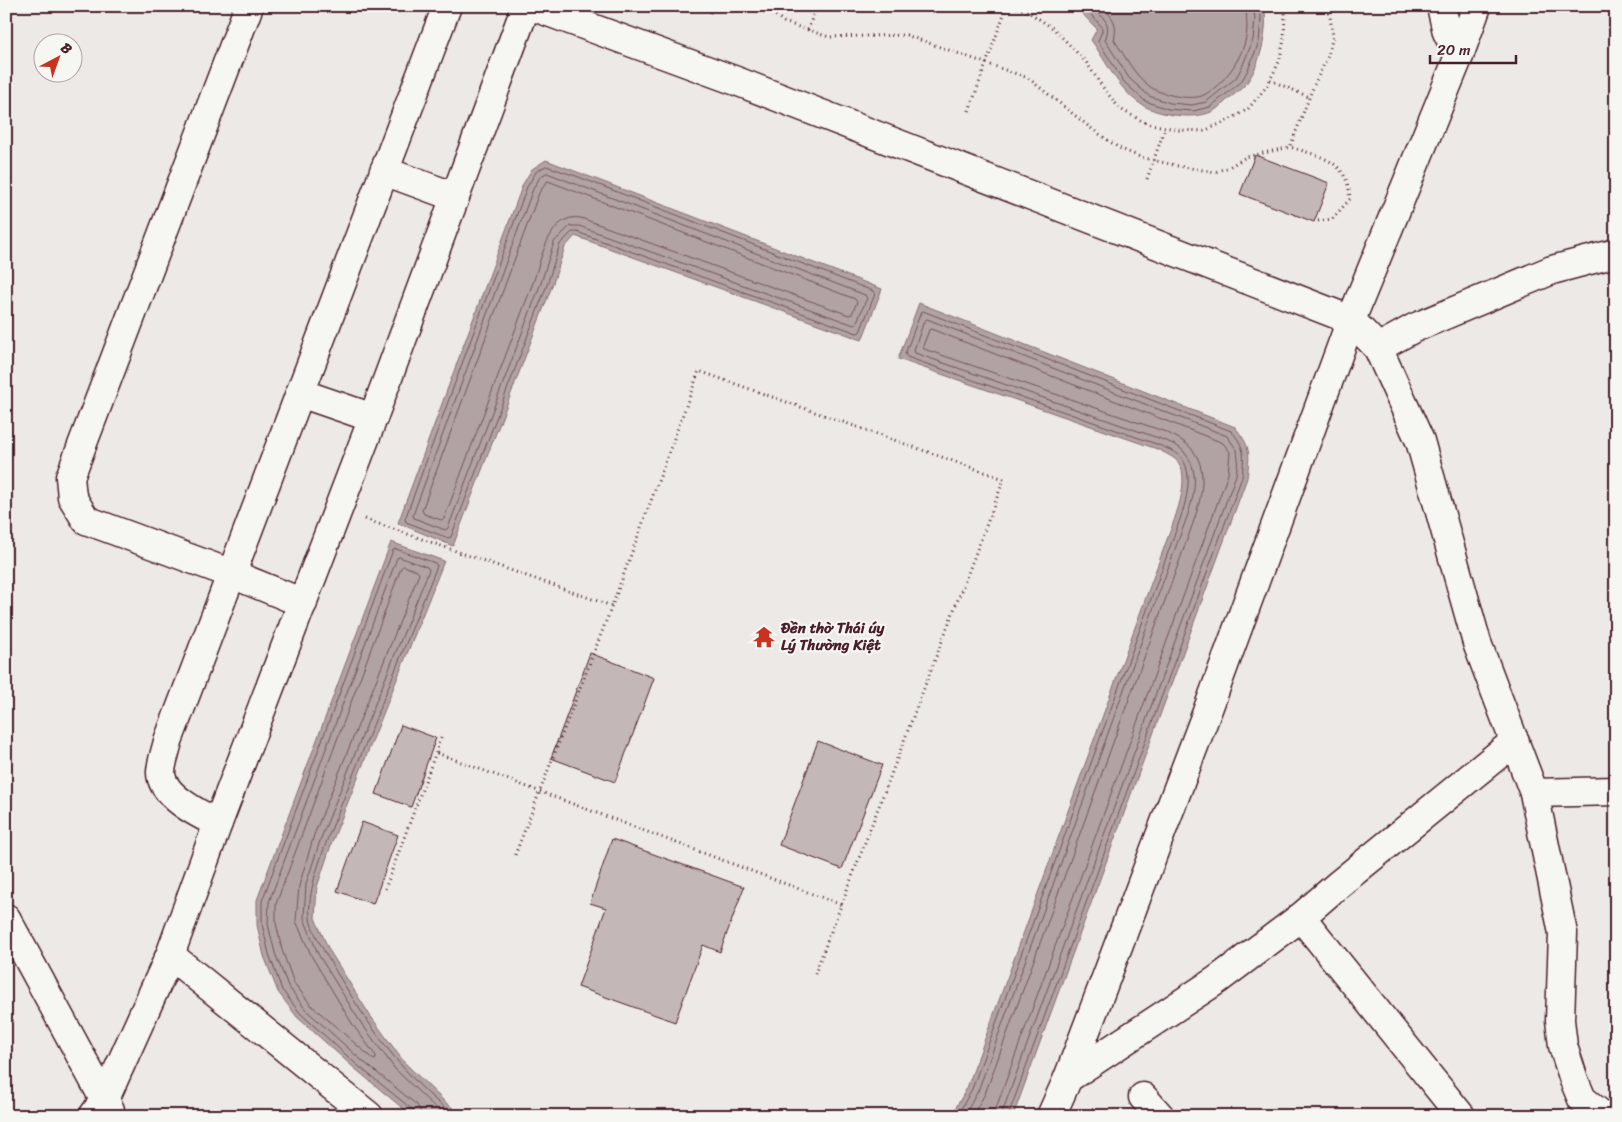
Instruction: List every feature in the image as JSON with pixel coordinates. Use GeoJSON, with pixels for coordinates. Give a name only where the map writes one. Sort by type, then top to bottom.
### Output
{"type":"FeatureCollection","features":[{"type":"Feature","properties":{"kind":"street"},"geometry":{"type":"LineString","coordinates":[[249,6],[70,477],[72,497],[86,520],[232,574],[303,603]]}},
{"type":"Feature","properties":{"kind":"street"},"geometry":{"type":"LineString","coordinates":[[218,823],[200,815],[167,789],[161,773],[168,742],[447,6]]}},
{"type":"Feature","properties":{"kind":"street"},"geometry":{"type":"LineString","coordinates":[[104,1110],[170,955],[526,6]]}},
{"type":"Feature","properties":{"kind":"street"},"geometry":{"type":"LineString","coordinates":[[532,6],[739,82],[1351,320],[1378,348],[1420,441],[1477,643],[1534,792],[1562,933],[1560,1020],[1563,1046],[1582,1099],[1603,1116]]}},
{"type":"Feature","properties":{"kind":"street"},"geometry":{"type":"LineString","coordinates":[[1441,6],[1447,32],[1458,56]]}},
{"type":"Feature","properties":{"kind":"street"},"geometry":{"type":"LineString","coordinates":[[1051,1116],[1068,1078],[1208,709],[1351,320],[1477,6]]}},
{"type":"Feature","properties":{"kind":"street"},"geometry":{"type":"LineString","coordinates":[[384,171],[455,197]]}},
{"type":"Feature","properties":{"kind":"street"},"geometry":{"type":"LineString","coordinates":[[1378,348],[1414,328],[1552,270],[1616,253]]}},
{"type":"Feature","properties":{"kind":"street"},"geometry":{"type":"LineString","coordinates":[[300,393],[373,418]]}},
{"type":"Feature","properties":{"kind":"street"},"geometry":{"type":"LineString","coordinates":[[1068,1078],[1217,980],[1301,917],[1515,741]]}},
{"type":"Feature","properties":{"kind":"street"},"geometry":{"type":"LineString","coordinates":[[1534,792],[1616,791]]}},
{"type":"Feature","properties":{"kind":"street"},"geometry":{"type":"LineString","coordinates":[[1301,917],[1462,1116]]}},
{"type":"Feature","properties":{"kind":"street"},"geometry":{"type":"LineString","coordinates":[[6,918],[104,1110]]}},
{"type":"Feature","properties":{"kind":"street"},"geometry":{"type":"LineString","coordinates":[[170,955],[369,1116]]}},
{"type":"Feature","properties":{"kind":"path"},"geometry":{"type":"LineString","coordinates":[[710,12],[712,6]]}},
{"type":"Feature","properties":{"kind":"path"},"geometry":{"type":"LineString","coordinates":[[764,6],[784,22],[829,37],[906,35],[1028,78],[1092,129],[1119,148],[1140,157],[1215,172],[1229,167],[1246,157],[1290,147],[1318,155],[1332,162],[1343,172],[1349,186],[1350,200],[1332,219],[1318,221]]}},
{"type":"Feature","properties":{"kind":"path"},"geometry":{"type":"LineString","coordinates":[[808,30],[816,6]]}},
{"type":"Feature","properties":{"kind":"path"},"geometry":{"type":"LineString","coordinates":[[969,111],[1007,6]]}},
{"type":"Feature","properties":{"kind":"path"},"geometry":{"type":"LineString","coordinates":[[1012,6],[1027,10],[1054,29],[1086,62],[1120,109],[1146,123],[1165,128],[1204,131],[1229,120],[1248,108],[1267,86],[1279,62],[1284,40],[1283,6]]}},
{"type":"Feature","properties":{"kind":"path"},"geometry":{"type":"LineString","coordinates":[[1290,147],[1309,97],[1328,56],[1332,36],[1330,17],[1326,6]]}},
{"type":"Feature","properties":{"kind":"path"},"geometry":{"type":"LineString","coordinates":[[1270,80],[1309,97]]}},
{"type":"Feature","properties":{"kind":"path"},"geometry":{"type":"LineString","coordinates":[[1147,179],[1165,128]]}},
{"type":"Feature","properties":{"kind":"path"},"geometry":{"type":"LineString","coordinates":[[515,855],[612,606],[699,371],[1004,479],[814,976]]}},
{"type":"Feature","properties":{"kind":"path"},"geometry":{"type":"LineString","coordinates":[[365,518],[612,606]]}},
{"type":"Feature","properties":{"kind":"path"},"geometry":{"type":"LineString","coordinates":[[385,889],[442,736]]}},
{"type":"Feature","properties":{"kind":"path"},"geometry":{"type":"LineString","coordinates":[[436,753],[842,905]]}},
{"type":"Feature","properties":{"kind":"water"},"geometry":{"type":"Polygon","coordinates":[[[1075,6],[1264,6],[1265,26],[1262,48],[1250,78],[1242,88],[1221,106],[1213,111],[1195,116],[1167,114],[1144,106],[1135,100],[1121,85],[1091,40],[1097,29],[1075,6]]]}},
{"type":"Feature","properties":{"kind":"water"},"geometry":{"type":"Polygon","coordinates":[[[546,160],[882,289],[862,340],[575,236],[565,247],[552,286],[453,546],[398,523],[523,184],[532,169],[546,160]]]}},
{"type":"Feature","properties":{"kind":"water"},"geometry":{"type":"Polygon","coordinates":[[[919,303],[1235,427],[1247,445],[1248,451],[1247,478],[1013,1116],[951,1116],[967,1088],[1172,525],[1180,500],[1183,476],[1181,466],[1175,459],[1157,449],[898,359],[919,303]]]}},
{"type":"Feature","properties":{"kind":"water"},"geometry":{"type":"Polygon","coordinates":[[[391,542],[444,561],[332,842],[317,887],[315,918],[329,950],[369,1014],[404,1062],[445,1102],[463,1116],[412,1116],[297,1017],[278,992],[264,956],[257,925],[257,900],[391,542]]]}},
{"type":"Feature","properties":{"kind":"building"},"geometry":{"type":"Polygon","coordinates":[[[1255,155],[1329,183],[1314,222],[1240,194],[1255,155]]]}},
{"type":"Feature","properties":{"kind":"building"},"geometry":{"type":"Polygon","coordinates":[[[590,653],[654,678],[615,782],[551,758],[590,653]]]}},
{"type":"Feature","properties":{"kind":"building"},"geometry":{"type":"Polygon","coordinates":[[[401,725],[436,738],[411,807],[376,794],[401,725]]]}},
{"type":"Feature","properties":{"kind":"building"},"geometry":{"type":"Polygon","coordinates":[[[818,741],[882,765],[842,869],[779,845],[818,741]]]}},
{"type":"Feature","properties":{"kind":"building"},"geometry":{"type":"Polygon","coordinates":[[[362,822],[398,835],[373,904],[337,891],[362,822]]]}},
{"type":"Feature","properties":{"kind":"building"},"geometry":{"type":"Polygon","coordinates":[[[612,839],[744,887],[720,952],[703,945],[675,1022],[578,987],[606,908],[590,903],[612,839]]]}},
{"type":"Feature","properties":{"kind":"place","name":"Đền thờ Thái úy Lý Thường Kiệt"},"geometry":{"type":"Point","coordinates":[764,637]}}]}
